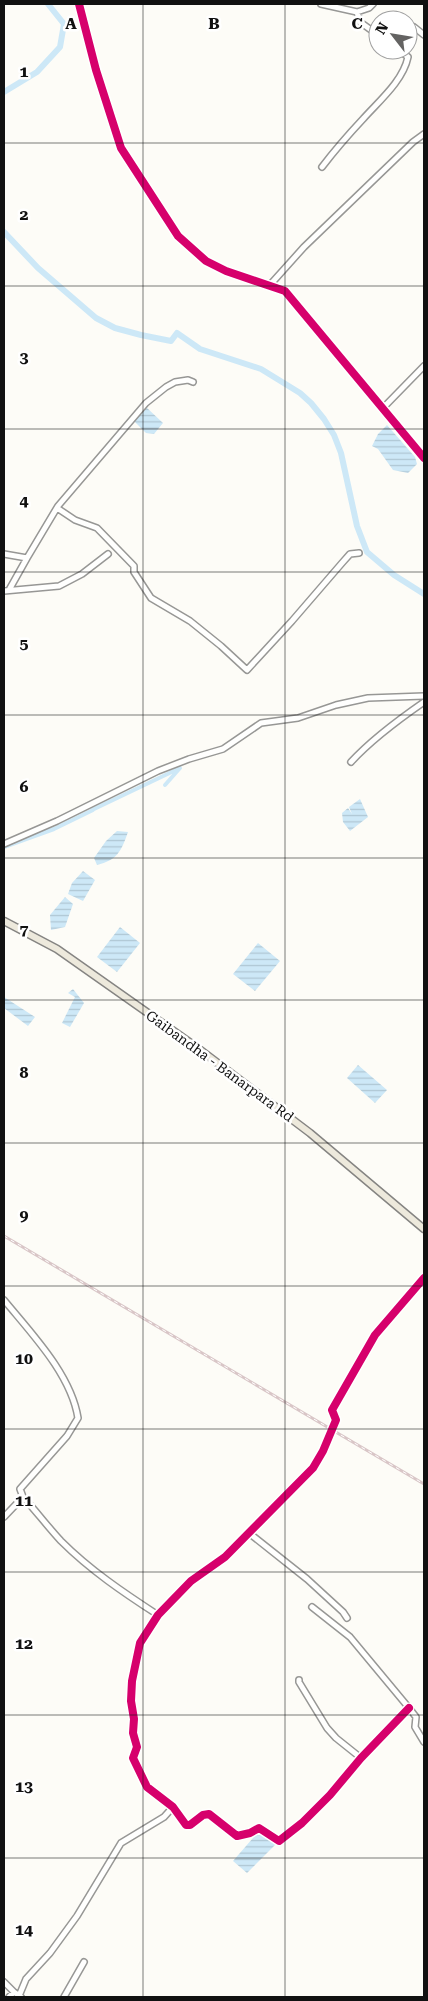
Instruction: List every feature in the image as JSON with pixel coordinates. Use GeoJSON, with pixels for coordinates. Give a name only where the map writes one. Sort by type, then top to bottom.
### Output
{"type":"FeatureCollection","features":[{"type":"Feature","properties":{"kind":"main road","name":"Gaibandha - Banarpara Rd"},"geometry":{"type":"LineString","coordinates":[[4,921],[57,949],[226,1066],[310,1133],[424,1229]]}},
{"type":"Feature","properties":{"kind":"street"},"geometry":{"type":"LineString","coordinates":[[80,4],[100,85],[125,157],[178,236],[206,261],[226,271],[285,291],[424,458]]}},
{"type":"Feature","properties":{"kind":"street"},"geometry":{"type":"LineString","coordinates":[[321,4],[357,12],[369,8],[373,4]]}},
{"type":"Feature","properties":{"kind":"street"},"geometry":{"type":"LineString","coordinates":[[357,12],[360,22],[368,28]]}},
{"type":"Feature","properties":{"kind":"street"},"geometry":{"type":"LineString","coordinates":[[322,167],[337,147],[391,88],[406,67],[407,60]]}},
{"type":"Feature","properties":{"kind":"street"},"geometry":{"type":"LineString","coordinates":[[269,286],[304,247],[413,142],[424,134]]}},
{"type":"Feature","properties":{"kind":"street"},"geometry":{"type":"LineString","coordinates":[[382,408],[424,366]]}},
{"type":"Feature","properties":{"kind":"street"},"geometry":{"type":"LineString","coordinates":[[108,554],[82,574],[59,586],[13,592],[6,591],[57,508],[146,403],[166,386],[188,380],[193,382]]}},
{"type":"Feature","properties":{"kind":"street"},"geometry":{"type":"LineString","coordinates":[[57,508],[75,520],[97,528],[134,566],[134,572],[151,598],[190,621],[247,670],[350,554],[359,553]]}},
{"type":"Feature","properties":{"kind":"street"},"geometry":{"type":"LineString","coordinates":[[4,554],[27,558]]}},
{"type":"Feature","properties":{"kind":"street"},"geometry":{"type":"LineString","coordinates":[[4,844],[57,821],[158,770],[223,749],[261,723],[298,718],[336,705],[368,698],[424,696]]}},
{"type":"Feature","properties":{"kind":"street"},"geometry":{"type":"LineString","coordinates":[[351,762],[362,750],[400,718],[424,702]]}},
{"type":"Feature","properties":{"kind":"street"},"geometry":{"type":"LineString","coordinates":[[124,995],[129,990]]}},
{"type":"Feature","properties":{"kind":"street"},"geometry":{"type":"LineString","coordinates":[[409,1708],[361,1758],[330,1795],[302,1823],[280,1841],[259,1828],[250,1833],[237,1836],[209,1814],[203,1815],[190,1825],[186,1825],[173,1807],[147,1787],[133,1758],[137,1747],[133,1732],[132,1681],[140,1643],[158,1616],[191,1581],[225,1557],[313,1468],[323,1451],[336,1420],[332,1410],[364,1353],[375,1335],[424,1278]]}},
{"type":"Feature","properties":{"kind":"street"},"geometry":{"type":"LineString","coordinates":[[4,1300],[46,1352],[73,1398],[78,1418],[67,1436],[20,1489],[23,1497],[60,1540],[85,1563],[113,1586],[158,1616]]}},
{"type":"Feature","properties":{"kind":"street"},"geometry":{"type":"LineString","coordinates":[[4,1517],[23,1497]]}},
{"type":"Feature","properties":{"kind":"street"},"geometry":{"type":"LineString","coordinates":[[249,1533],[307,1579],[343,1612],[347,1618]]}},
{"type":"Feature","properties":{"kind":"street"},"geometry":{"type":"LineString","coordinates":[[312,1607],[350,1637],[409,1708],[416,1717],[415,1727],[424,1742]]}},
{"type":"Feature","properties":{"kind":"street"},"geometry":{"type":"LineString","coordinates":[[299,1680],[327,1728],[361,1758]]}},
{"type":"Feature","properties":{"kind":"street"},"geometry":{"type":"LineString","coordinates":[[4,1982],[20,1997],[26,1979],[50,1953],[77,1916],[121,1843],[164,1817],[173,1807]]}},
{"type":"Feature","properties":{"kind":"street"},"geometry":{"type":"LineString","coordinates":[[64,1997],[84,1962]]}},
{"type":"Feature","properties":{"kind":"street"},"geometry":{"type":"LineString","coordinates":[[9,1997],[14,1992]]}},
{"type":"Feature","properties":{"kind":"water"},"geometry":{"type":"Polygon","coordinates":[[[146,407],[163,423],[154,434],[146,433],[134,421],[146,407]]]}},
{"type":"Feature","properties":{"kind":"water"},"geometry":{"type":"Polygon","coordinates":[[[387,425],[415,457],[417,464],[408,473],[393,470],[378,449],[372,446],[378,434],[387,425]]]}},
{"type":"Feature","properties":{"kind":"water"},"geometry":{"type":"Polygon","coordinates":[[[360,799],[368,817],[350,831],[343,822],[342,813],[348,808],[352,814],[349,807],[360,799]]]}},
{"type":"Feature","properties":{"kind":"water"},"geometry":{"type":"Polygon","coordinates":[[[117,831],[128,832],[123,845],[114,858],[97,865],[94,858],[106,841],[117,831]]]}},
{"type":"Feature","properties":{"kind":"water"},"geometry":{"type":"Polygon","coordinates":[[[83,871],[95,880],[83,901],[68,894],[72,883],[83,871]]]}},
{"type":"Feature","properties":{"kind":"water"},"geometry":{"type":"Polygon","coordinates":[[[65,897],[73,904],[65,927],[51,930],[50,915],[65,897]]]}},
{"type":"Feature","properties":{"kind":"water"},"geometry":{"type":"Polygon","coordinates":[[[120,927],[140,943],[117,972],[97,957],[120,927]]]}},
{"type":"Feature","properties":{"kind":"water"},"geometry":{"type":"Polygon","coordinates":[[[258,943],[280,961],[255,991],[233,974],[258,943]]]}},
{"type":"Feature","properties":{"kind":"water"},"geometry":{"type":"Polygon","coordinates":[[[73,989],[84,1003],[70,1027],[62,1023],[75,997],[68,993],[73,989]]]}},
{"type":"Feature","properties":{"kind":"water"},"geometry":{"type":"Polygon","coordinates":[[[4,997],[35,1017],[28,1026],[4,1008],[4,997]]]}},
{"type":"Feature","properties":{"kind":"water"},"geometry":{"type":"Polygon","coordinates":[[[358,1065],[387,1090],[375,1103],[347,1078],[358,1065]]]}},
{"type":"Feature","properties":{"kind":"water"},"geometry":{"type":"Polygon","coordinates":[[[260,1830],[276,1844],[247,1873],[233,1861],[260,1830]]]}},
{"type":"Feature","properties":{"kind":"waterway"},"geometry":{"type":"LineString","coordinates":[[4,92],[37,72],[60,47],[64,24],[48,4]]}},
{"type":"Feature","properties":{"kind":"waterway"},"geometry":{"type":"LineString","coordinates":[[4,232],[38,268],[96,318],[115,328],[171,341],[177,333],[200,349],[261,369],[300,393],[324,419],[334,435],[341,453],[357,526],[367,552],[394,575],[424,594]]}},
{"type":"Feature","properties":{"kind":"waterway"},"geometry":{"type":"LineString","coordinates":[[92,810],[180,768],[165,785]]}},
{"type":"Feature","properties":{"kind":"waterway"},"geometry":{"type":"LineString","coordinates":[[4,847],[54,829],[93,810]]}},
{"type":"Feature","properties":{"kind":"railway"},"geometry":{"type":"LineString","coordinates":[[4,1236],[329,1428]]}},
{"type":"Feature","properties":{"kind":"railway"},"geometry":{"type":"LineString","coordinates":[[334,1431],[424,1484]]}},
{"type":"Feature","properties":{"kind":"cycle path"},"geometry":{"type":"LineString","coordinates":[[79,4],[96,70],[121,148],[178,236],[206,261],[226,271],[285,291],[424,458]]}},
{"type":"Feature","properties":{"kind":"cycle path"},"geometry":{"type":"LineString","coordinates":[[409,1708],[361,1758],[330,1795],[302,1823],[279,1841],[259,1828],[250,1833],[237,1836],[209,1814],[203,1815],[190,1825],[186,1825],[173,1807],[147,1787],[133,1758],[137,1747],[133,1733],[132,1681],[140,1643],[158,1615],[191,1581],[225,1557],[313,1468],[323,1451],[336,1420],[332,1410],[375,1335],[424,1278]]}}]}
